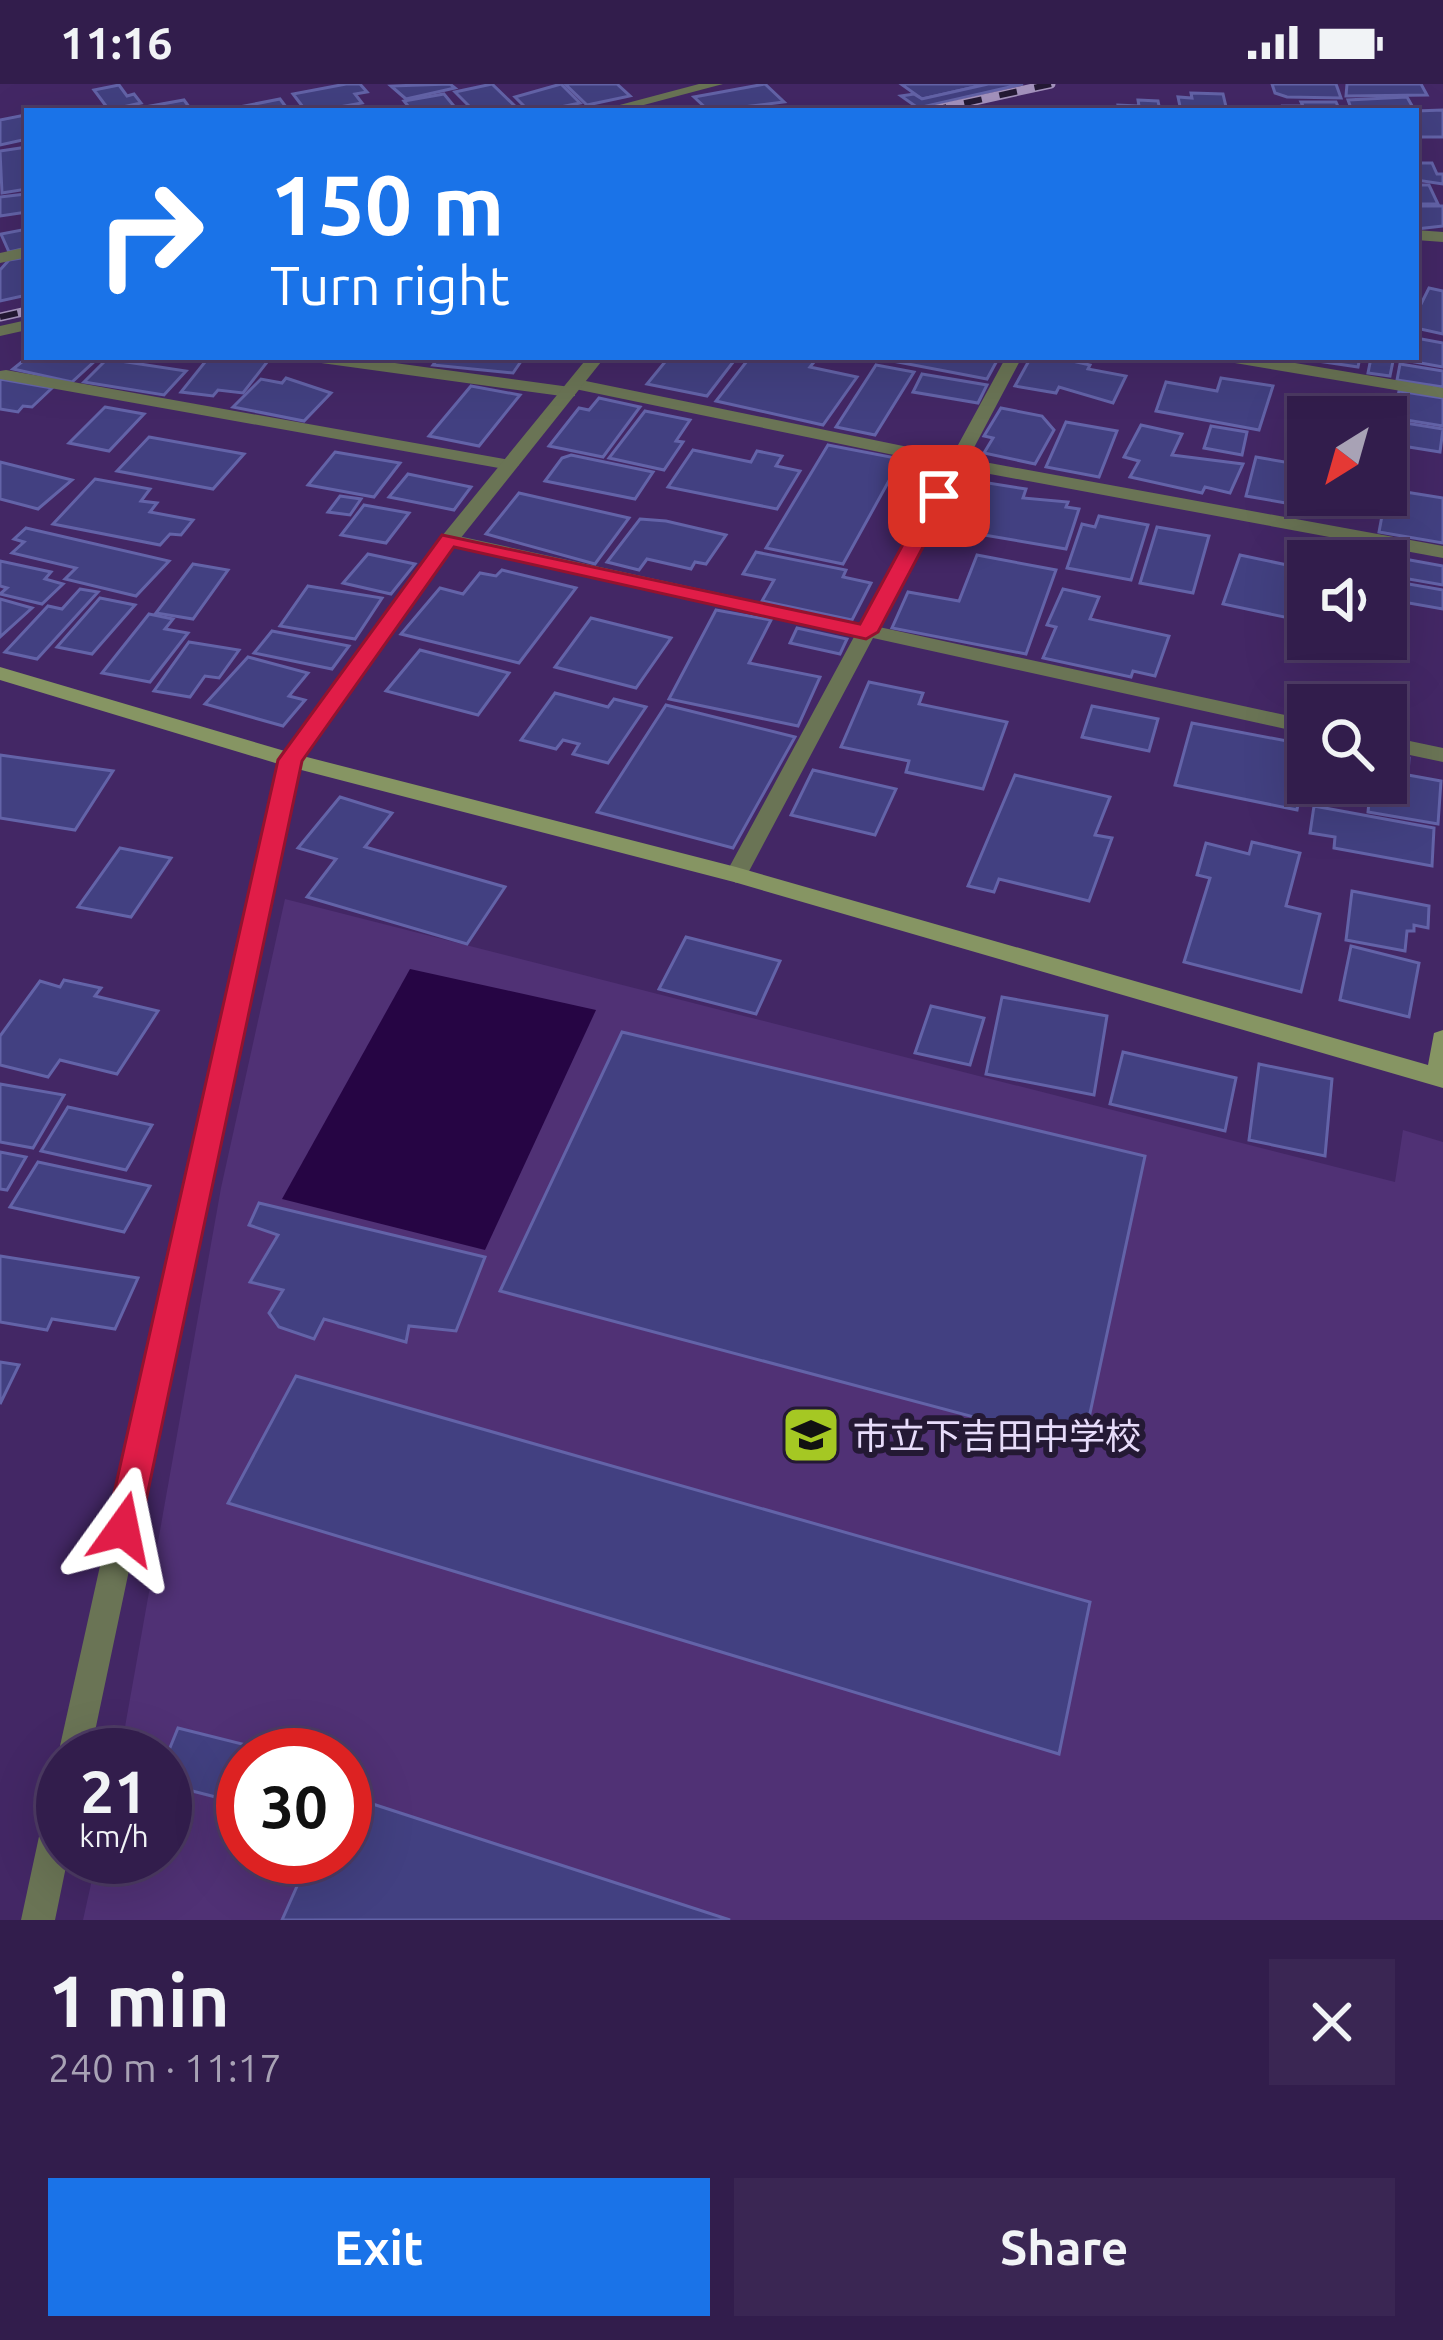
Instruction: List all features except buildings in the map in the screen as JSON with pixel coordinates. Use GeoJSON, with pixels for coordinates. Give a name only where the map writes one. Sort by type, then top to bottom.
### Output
{"type":"FeatureCollection","features":[{"type":"Feature","properties":{"kind":"street"},"geometry":{"type":"LineString","coordinates":[[616,108],[716,84]]}},
{"type":"Feature","properties":{"kind":"street"},"geometry":{"type":"LineString","coordinates":[[339,360],[572,388],[1443,552]]}},
{"type":"Feature","properties":{"kind":"street"},"geometry":{"type":"LineString","coordinates":[[80,1728],[290,760],[449,540],[595,360]]}},
{"type":"Feature","properties":{"kind":"street"},"geometry":{"type":"LineString","coordinates":[[736,875],[1012,360]]}},
{"type":"Feature","properties":{"kind":"street"},"geometry":{"type":"LineString","coordinates":[[1246,360],[1443,393]]}},
{"type":"Feature","properties":{"kind":"street"},"geometry":{"type":"LineString","coordinates":[[6,374],[510,465]]}},
{"type":"Feature","properties":{"kind":"street"},"geometry":{"type":"LineString","coordinates":[[449,540],[1287,722]]}},
{"type":"Feature","properties":{"kind":"street"},"geometry":{"type":"LineString","coordinates":[[0,673],[290,760],[736,875],[1441,1078],[1443,1039]]}},
{"type":"Feature","properties":{"kind":"street"},"geometry":{"type":"LineString","coordinates":[[1407,747],[1443,755]]}},
{"type":"Feature","properties":{"kind":"street"},"geometry":{"type":"LineString","coordinates":[[38,1920],[46,1884]]}},
{"type":"Feature","properties":{"kind":"shaded area","name":"市立下吉田中学校"},"geometry":{"type":"Polygon","coordinates":[[[285,899],[1395,1182],[1403,1130],[1443,1142],[1443,1920],[83,1920],[91,1884],[192,1884],[192,1728],[125,1728],[221,1188],[285,899]]]}},
{"type":"Feature","properties":{"kind":"shaded area"},"geometry":{"type":"Polygon","coordinates":[[[410,969],[596,1010],[485,1250],[282,1199],[410,969]]]}},
{"type":"Feature","properties":{"kind":"railway"},"geometry":{"type":"LineString","coordinates":[[943,108],[1051,84]]}},
{"type":"Feature","properties":{"kind":"railway"},"geometry":{"type":"LineString","coordinates":[[0,317],[24,312]]}},
{"type":"Feature","properties":{"kind":"place","name":"市立下吉田中学校"},"geometry":{"type":"Point","coordinates":[811,1435]}},
{"type":"Feature","properties":{"kind":"route"},"geometry":{"type":"LineString","coordinates":[[123,1529],[290,760],[449,540],[866,632],[939,496]]}}]}
